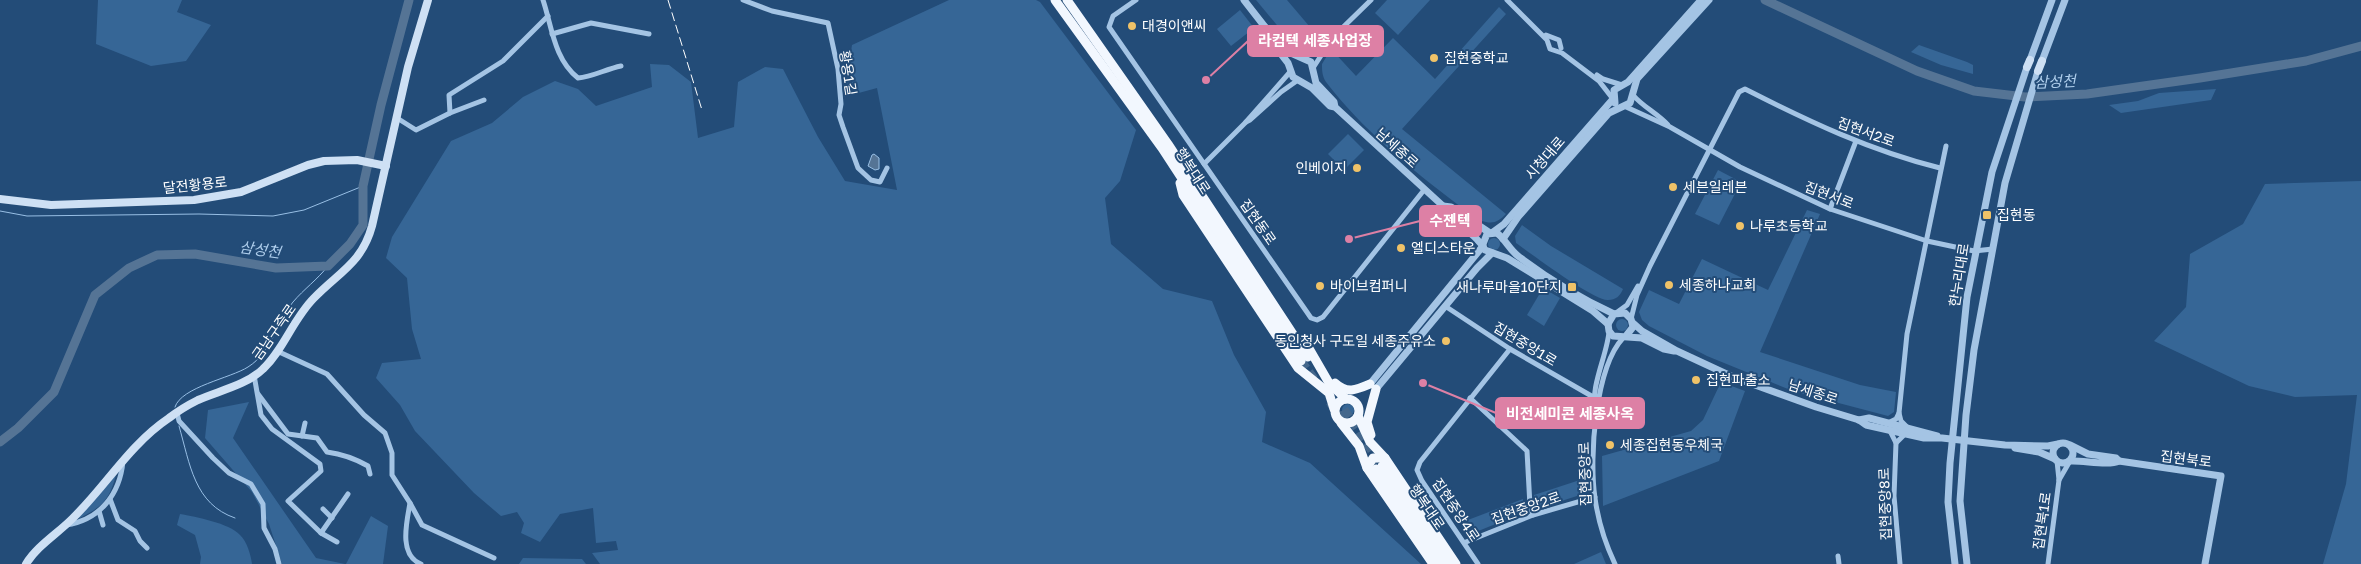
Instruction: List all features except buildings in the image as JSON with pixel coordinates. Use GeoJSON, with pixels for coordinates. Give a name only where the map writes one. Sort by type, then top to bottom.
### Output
{"type":"FeatureCollection","features":[{"type":"Feature","properties":{"kind":"highway","name":"행복대로"},"geometry":{"type":"LineString","coordinates":[[1055,0],[1180,170]]}},
{"type":"Feature","properties":{"kind":"highway","name":"행복대로"},"geometry":{"type":"LineString","coordinates":[[1067,0],[1305,360]]}},
{"type":"Feature","properties":{"kind":"highway"},"geometry":{"type":"LineString","coordinates":[[1180,170],[1194,175],[1305,360],[1329,393],[1337,416],[1360,446],[1366,468],[1433,564]]}},
{"type":"Feature","properties":{"kind":"highway"},"geometry":{"type":"LineString","coordinates":[[1305,360],[1342,390],[1353,391],[1373,387]]}},
{"type":"Feature","properties":{"kind":"highway"},"geometry":{"type":"LineString","coordinates":[[1305,360],[1329,383],[1357,404],[1370,442],[1381,464],[1456,564]]}},
{"type":"Feature","properties":{"kind":"highway"},"geometry":{"type":"LineString","coordinates":[[1337,416],[1338,402],[1373,387]]}},
{"type":"Feature","properties":{"kind":"highway"},"geometry":{"type":"LineString","coordinates":[[1337,416],[1353,422],[1373,387]]}},
{"type":"Feature","properties":{"kind":"highway"},"geometry":{"type":"LineString","coordinates":[[1373,387],[1367,422],[1381,464]]}},
{"type":"Feature","properties":{"kind":"highway"},"geometry":{"type":"LineString","coordinates":[[1366,468],[1373,458],[1381,464]]}},
{"type":"Feature","properties":{"kind":"highway","name":"행복대로"},"geometry":{"type":"LineString","coordinates":[[1381,464],[1440,564]]}},
{"type":"Feature","properties":{"kind":"highway","name":"행복대로"},"geometry":{"type":"LineString","coordinates":[[1381,464],[1448,564]]}},
{"type":"Feature","properties":{"kind":"main road","name":"금남구즉로"},"geometry":{"type":"LineString","coordinates":[[26,564],[35,552],[66,525],[86,504],[123,458],[140,441],[196,401],[262,370],[277,351],[294,322],[314,298],[359,257],[367,243],[383,165],[397,118],[408,67],[428,0]]}},
{"type":"Feature","properties":{"kind":"main road","name":"한누리대로"},"geometry":{"type":"LineString","coordinates":[[2038,71],[2042,61]]}},
{"type":"Feature","properties":{"kind":"main road","name":"달전황용로"},"geometry":{"type":"LineString","coordinates":[[0,199],[51,206],[212,198],[241,192],[308,165],[334,160],[357,160],[383,165]]}},
{"type":"Feature","properties":{"kind":"street"},"geometry":{"type":"LineString","coordinates":[[543,0],[552,34],[568,70],[578,78],[587,77],[604,69],[621,66]]}},
{"type":"Feature","properties":{"kind":"street","name":"황용1길"},"geometry":{"type":"LineString","coordinates":[[743,0],[772,11],[828,23],[838,69],[840,115],[858,168],[871,180],[880,182],[887,168]]}},
{"type":"Feature","properties":{"kind":"street","name":"집현동로"},"geometry":{"type":"LineString","coordinates":[[1136,0],[1113,16],[1109,27],[1311,318],[1317,320],[1329,309],[1424,190]]}},
{"type":"Feature","properties":{"kind":"street"},"geometry":{"type":"LineString","coordinates":[[1244,0],[1264,27],[1293,54],[1311,62],[1313,70]]}},
{"type":"Feature","properties":{"kind":"street"},"geometry":{"type":"LineString","coordinates":[[1204,164],[1246,122],[1290,71],[1292,63],[1333,37],[1371,0]]}},
{"type":"Feature","properties":{"kind":"street"},"geometry":{"type":"LineString","coordinates":[[1507,0],[1551,42],[1560,42],[1559,49]]}},
{"type":"Feature","properties":{"kind":"street","name":"한누리대로"},"geometry":{"type":"LineString","coordinates":[[1955,564],[1948,502],[1962,336],[1974,251],[1992,172],[2028,64],[2052,0]]}},
{"type":"Feature","properties":{"kind":"street","name":"한누리대로"},"geometry":{"type":"LineString","coordinates":[[2042,61],[2065,0]]}},
{"type":"Feature","properties":{"kind":"street"},"geometry":{"type":"LineString","coordinates":[[1613,98],[1614,90],[1622,86],[1705,1]]}},
{"type":"Feature","properties":{"kind":"street"},"geometry":{"type":"LineString","coordinates":[[1559,49],[1602,84],[1615,103],[1623,106],[1630,103],[1637,80],[1705,1]]}},
{"type":"Feature","properties":{"kind":"street"},"geometry":{"type":"LineString","coordinates":[[450,113],[449,95],[503,61],[548,16]]}},
{"type":"Feature","properties":{"kind":"street"},"geometry":{"type":"LineString","coordinates":[[552,34],[591,24],[649,34]]}},
{"type":"Feature","properties":{"kind":"street"},"geometry":{"type":"LineString","coordinates":[[1264,27],[1267,36],[1283,54],[1290,71],[1300,80]]}},
{"type":"Feature","properties":{"kind":"street"},"geometry":{"type":"LineString","coordinates":[[1246,122],[1281,92],[1300,80],[1309,78],[1333,37]]}},
{"type":"Feature","properties":{"kind":"street"},"geometry":{"type":"LineString","coordinates":[[1551,42],[1552,50],[1559,49],[1603,79],[1622,86],[1632,93]]}},
{"type":"Feature","properties":{"kind":"street","name":"남세종로"},"geometry":{"type":"LineString","coordinates":[[1313,70],[1316,83],[1334,102],[1335,107]]}},
{"type":"Feature","properties":{"kind":"street","name":"한누리대로"},"geometry":{"type":"LineString","coordinates":[[1967,564],[1960,501],[1964,441],[1974,350],[2005,182],[2038,71]]}},
{"type":"Feature","properties":{"kind":"street","name":"남세종로"},"geometry":{"type":"LineString","coordinates":[[1300,80],[1312,88],[1330,106],[1335,107],[1443,206],[1447,214],[1483,245]]}},
{"type":"Feature","properties":{"kind":"street","name":"집현서2로"},"geometry":{"type":"LineString","coordinates":[[1615,313],[1631,299],[1740,92],[1745,89],[1803,119],[1856,141],[1940,168]]}},
{"type":"Feature","properties":{"kind":"street","name":"집현서로"},"geometry":{"type":"LineString","coordinates":[[1632,93],[1641,105],[1660,117],[1670,127]]}},
{"type":"Feature","properties":{"kind":"street","name":"시청대로"},"geometry":{"type":"LineString","coordinates":[[1492,233],[1504,224],[1613,98]]}},
{"type":"Feature","properties":{"kind":"street"},"geometry":{"type":"LineString","coordinates":[[397,118],[416,130],[450,113],[484,100]]}},
{"type":"Feature","properties":{"kind":"street","name":"집현서로"},"geometry":{"type":"LineString","coordinates":[[1623,106],[1670,127],[1710,151],[1830,209],[1926,241],[1974,251],[1993,249]]}},
{"type":"Feature","properties":{"kind":"street","name":"시청대로"},"geometry":{"type":"LineString","coordinates":[[1503,240],[1518,217],[1609,113],[1623,106]]}},
{"type":"Feature","properties":{"kind":"street"},"geometry":{"type":"LineString","coordinates":[[1830,209],[1856,141]]}},
{"type":"Feature","properties":{"kind":"street"},"geometry":{"type":"LineString","coordinates":[[1888,424],[1899,413],[1907,334],[1946,146]]}},
{"type":"Feature","properties":{"kind":"street","name":"남세종로"},"geometry":{"type":"LineString","coordinates":[[1443,206],[1452,207],[1492,233]]}},
{"type":"Feature","properties":{"kind":"street"},"geometry":{"type":"LineString","coordinates":[[1373,387],[1483,245],[1485,237],[1492,233],[1503,240],[1516,255],[1552,280],[1615,313],[1625,313],[1632,321],[1632,331],[1625,337],[1613,336],[1593,311],[1483,245]]}},
{"type":"Feature","properties":{"kind":"street"},"geometry":{"type":"LineString","coordinates":[[1373,387],[1477,268],[1494,253],[1502,249],[1503,240]]}},
{"type":"Feature","properties":{"kind":"street","name":"집현서2로"},"geometry":{"type":"LineString","coordinates":[[1632,321],[1637,296],[1650,266]]}},
{"type":"Feature","properties":{"kind":"street","name":"집현중앙1로"},"geometry":{"type":"LineString","coordinates":[[1445,306],[1510,349],[1595,398]]}},
{"type":"Feature","properties":{"kind":"street"},"geometry":{"type":"LineString","coordinates":[[1608,328],[1615,313]]}},
{"type":"Feature","properties":{"kind":"street","name":"남세종로"},"geometry":{"type":"LineString","coordinates":[[1632,321],[1642,331],[1677,351],[1754,385],[1860,420],[1866,425],[1904,435],[1964,441]]}},
{"type":"Feature","properties":{"kind":"street","name":"집현중앙로"},"geometry":{"type":"LineString","coordinates":[[1608,328],[1609,344],[1601,365],[1595,398],[1595,497],[1601,527],[1615,564]]}},
{"type":"Feature","properties":{"kind":"street","name":"남세종로"},"geometry":{"type":"LineString","coordinates":[[1625,337],[1642,338],[1664,349],[1677,351]]}},
{"type":"Feature","properties":{"kind":"street","name":"집현중앙로"},"geometry":{"type":"LineString","coordinates":[[1596,409],[1612,352],[1625,337]]}},
{"type":"Feature","properties":{"kind":"street","name":"집현중앙4로"},"geometry":{"type":"LineString","coordinates":[[1478,564],[1466,542],[1417,470],[1420,462],[1510,349]]}},
{"type":"Feature","properties":{"kind":"street"},"geometry":{"type":"LineString","coordinates":[[277,351],[327,374],[364,416],[385,432],[392,453],[392,475],[422,525],[494,558]]}},
{"type":"Feature","properties":{"kind":"street"},"geometry":{"type":"LineString","coordinates":[[254,375],[261,415],[272,429],[320,464],[321,471],[288,501],[321,533],[337,542]]}},
{"type":"Feature","properties":{"kind":"street"},"geometry":{"type":"LineString","coordinates":[[257,394],[288,434],[317,438],[327,452],[343,454],[356,459],[368,466],[370,474]]}},
{"type":"Feature","properties":{"kind":"street"},"geometry":{"type":"LineString","coordinates":[[1470,398],[1527,451],[1530,506],[1533,515]]}},
{"type":"Feature","properties":{"kind":"street"},"geometry":{"type":"LineString","coordinates":[[177,413],[179,422],[213,458],[229,473],[251,484],[263,504],[264,528],[275,549],[279,564]]}},
{"type":"Feature","properties":{"kind":"street"},"geometry":{"type":"LineString","coordinates":[[1899,413],[1905,426],[1910,429]]}},
{"type":"Feature","properties":{"kind":"street","name":"남세종로"},"geometry":{"type":"LineString","coordinates":[[1860,420],[1868,418],[1942,438]]}},
{"type":"Feature","properties":{"kind":"street"},"geometry":{"type":"LineString","coordinates":[[302,436],[305,423]]}},
{"type":"Feature","properties":{"kind":"street"},"geometry":{"type":"LineString","coordinates":[[1890,431],[1896,443],[1904,435]]}},
{"type":"Feature","properties":{"kind":"street"},"geometry":{"type":"LineString","coordinates":[[1964,441],[2005,445],[2048,446],[2064,442],[2070,445],[2072,450],[2070,461],[2067,463],[2039,452],[2005,445]]}},
{"type":"Feature","properties":{"kind":"street","name":"집현중앙8로"},"geometry":{"type":"LineString","coordinates":[[1896,443],[1894,496],[1900,564]]}},
{"type":"Feature","properties":{"kind":"street"},"geometry":{"type":"LineString","coordinates":[[2056,460],[2054,448],[2058,444]]}},
{"type":"Feature","properties":{"kind":"street","name":"집현북로"},"geometry":{"type":"LineString","coordinates":[[2070,445],[2088,454],[2116,458],[2119,461],[2221,476],[2205,564]]}},
{"type":"Feature","properties":{"kind":"street"},"geometry":{"type":"LineString","coordinates":[[66,525],[80,523],[99,511],[110,499],[122,469],[123,458]]}},
{"type":"Feature","properties":{"kind":"street","name":"집현북1로"},"geometry":{"type":"LineString","coordinates":[[2048,564],[2059,480],[2056,460]]}},
{"type":"Feature","properties":{"kind":"street","name":"집현북로"},"geometry":{"type":"LineString","coordinates":[[2070,461],[2084,460],[2114,463],[2119,461]]}},
{"type":"Feature","properties":{"kind":"street","name":"집현북1로"},"geometry":{"type":"LineString","coordinates":[[2059,480],[2070,461]]}},
{"type":"Feature","properties":{"kind":"street"},"geometry":{"type":"LineString","coordinates":[[321,533],[348,494]]}},
{"type":"Feature","properties":{"kind":"street","name":"집현중앙2로"},"geometry":{"type":"LineString","coordinates":[[1466,542],[1533,515],[1595,497]]}},
{"type":"Feature","properties":{"kind":"street"},"geometry":{"type":"LineString","coordinates":[[110,499],[118,520],[135,531],[140,541],[147,548]]}},
{"type":"Feature","properties":{"kind":"street"},"geometry":{"type":"LineString","coordinates":[[410,503],[406,529],[407,545],[410,556],[421,564]]}},
{"type":"Feature","properties":{"kind":"street"},"geometry":{"type":"LineString","coordinates":[[323,510],[332,518]]}},
{"type":"Feature","properties":{"kind":"street"},"geometry":{"type":"LineString","coordinates":[[99,511],[102,525]]}},
{"type":"Feature","properties":{"kind":"street"},"geometry":{"type":"LineString","coordinates":[[1838,556],[1839,564]]}},
{"type":"Feature","properties":{"kind":"shaded area"},"geometry":{"type":"Polygon","coordinates":[[[98,0],[182,0],[177,12],[211,25],[186,61],[151,66],[96,44],[98,0]]]}},
{"type":"Feature","properties":{"kind":"shaded area"},"geometry":{"type":"Polygon","coordinates":[[[949,0],[1036,0],[1040,2],[1136,130],[1120,181],[1105,198],[1111,244],[1163,289],[1212,301],[1234,355],[1266,412],[1262,442],[1310,463],[1421,564],[600,564],[592,553],[618,550],[616,541],[596,543],[593,508],[560,514],[540,542],[521,533],[524,523],[517,512],[501,516],[474,493],[415,431],[400,405],[376,378],[382,363],[421,359],[412,329],[407,278],[386,258],[392,237],[451,141],[492,123],[523,97],[555,81],[578,89],[596,106],[652,87],[650,64],[669,65],[691,82],[698,138],[734,127],[738,82],[765,67],[783,69],[818,137],[845,181],[897,190],[877,88],[844,97],[852,45],[949,0]]]}},
{"type":"Feature","properties":{"kind":"shaded area"},"geometry":{"type":"Polygon","coordinates":[[[1256,0],[1287,0],[1321,40],[1314,48],[1300,49],[1291,42],[1256,0]]]}},
{"type":"Feature","properties":{"kind":"shaded area"},"geometry":{"type":"Polygon","coordinates":[[[1387,0],[1430,0],[1398,35],[1375,13],[1387,0]]]}},
{"type":"Feature","properties":{"kind":"shaded area"},"geometry":{"type":"Polygon","coordinates":[[[1499,7],[1506,14],[1402,129],[1506,214],[1497,221],[1489,222],[1478,219],[1457,204],[1422,177],[1371,132],[1326,82],[1322,64],[1331,49],[1356,76],[1393,38],[1435,79],[1499,7]]]}},
{"type":"Feature","properties":{"kind":"shaded area"},"geometry":{"type":"Polygon","coordinates":[[[1240,10],[1254,28],[1231,46],[1217,29],[1240,10]]]}},
{"type":"Feature","properties":{"kind":"shaded area"},"geometry":{"type":"Polygon","coordinates":[[[1919,45],[1973,65],[1973,74],[1941,65],[1911,52],[1919,45]]]}},
{"type":"Feature","properties":{"kind":"shaded area"},"geometry":{"type":"Polygon","coordinates":[[[2216,89],[2211,100],[2121,113],[2109,105],[2138,101],[2159,93],[2216,89]]]}},
{"type":"Feature","properties":{"kind":"shaded area"},"geometry":{"type":"Polygon","coordinates":[[[1348,134],[1364,150],[1344,170],[1328,154],[1348,134]]]}},
{"type":"Feature","properties":{"kind":"shaded area"},"geometry":{"type":"Polygon","coordinates":[[[874,154],[879,158],[879,169],[875,170],[868,166],[874,154]]]}},
{"type":"Feature","properties":{"kind":"shaded area"},"geometry":{"type":"Polygon","coordinates":[[[1718,170],[1741,182],[1719,225],[1695,214],[1718,170]]]}},
{"type":"Feature","properties":{"kind":"shaded area"},"geometry":{"type":"Polygon","coordinates":[[[2361,181],[2361,564],[2323,564],[2346,484],[2357,395],[2295,397],[2249,386],[2154,341],[2186,307],[2190,254],[2243,224],[2265,184],[2361,181]]]}},
{"type":"Feature","properties":{"kind":"shaded area"},"geometry":{"type":"Polygon","coordinates":[[[1807,210],[1820,214],[1760,352],[1860,385],[1896,392],[1894,412],[1888,416],[1793,391],[1707,356],[1649,326],[1642,320],[1639,312],[1649,290],[1679,304],[1702,259],[1768,290],[1807,210]]]}},
{"type":"Feature","properties":{"kind":"shaded area"},"geometry":{"type":"Polygon","coordinates":[[[1522,225],[1551,246],[1623,289],[1621,294],[1608,300],[1601,298],[1576,285],[1548,266],[1516,243],[1515,236],[1522,225]]]}},
{"type":"Feature","properties":{"kind":"shaded area"},"geometry":{"type":"Polygon","coordinates":[[[1494,238],[1500,244],[1494,250],[1488,244],[1494,238]]]}},
{"type":"Feature","properties":{"kind":"shaded area"},"geometry":{"type":"Polygon","coordinates":[[[1543,288],[1560,298],[1544,326],[1527,315],[1543,288]]]}},
{"type":"Feature","properties":{"kind":"shaded area"},"geometry":{"type":"Polygon","coordinates":[[[1622,319],[1628,325],[1622,331],[1616,325],[1622,319]]]}},
{"type":"Feature","properties":{"kind":"shaded area"},"geometry":{"type":"Polygon","coordinates":[[[1721,382],[1745,391],[1719,461],[1603,506],[1602,456],[1691,431],[1703,420],[1721,382]]]}},
{"type":"Feature","properties":{"kind":"shaded area"},"geometry":{"type":"Polygon","coordinates":[[[249,402],[233,438],[316,558],[345,564],[282,564],[269,524],[252,492],[205,438],[208,410],[249,402]]]}},
{"type":"Feature","properties":{"kind":"shaded area"},"geometry":{"type":"Polygon","coordinates":[[[1348,404],[1354,410],[1348,416],[1342,410],[1348,404]]]}},
{"type":"Feature","properties":{"kind":"shaded area"},"geometry":{"type":"Polygon","coordinates":[[[117,471],[112,488],[105,501],[78,519],[117,471]]]}},
{"type":"Feature","properties":{"kind":"shaded area"},"geometry":{"type":"Polygon","coordinates":[[[1586,478],[1587,488],[1583,494],[1540,508],[1535,505],[1534,495],[1586,478]]]}},
{"type":"Feature","properties":{"kind":"shaded area"},"geometry":{"type":"Polygon","coordinates":[[[1523,499],[1524,509],[1520,514],[1471,534],[1466,532],[1460,523],[1523,499]]]}},
{"type":"Feature","properties":{"kind":"shaded area"},"geometry":{"type":"Polygon","coordinates":[[[180,514],[212,521],[235,531],[245,541],[252,564],[200,564],[201,557],[195,535],[177,525],[180,514]]]}},
{"type":"Feature","properties":{"kind":"shaded area"},"geometry":{"type":"Polygon","coordinates":[[[371,516],[388,526],[383,564],[346,564],[371,516]]]}},
{"type":"Feature","properties":{"kind":"shaded area"},"geometry":{"type":"Polygon","coordinates":[[[1601,552],[1606,564],[1574,564],[1601,552]]]}},
{"type":"Feature","properties":{"kind":"shaded area"},"geometry":{"type":"Polygon","coordinates":[[[523,558],[582,559],[586,564],[519,564],[523,558]]]}},
{"type":"Feature","properties":{"kind":"waterway","name":"삼성천"},"geometry":{"type":"LineString","coordinates":[[0,442],[18,428],[54,392],[95,295],[129,268],[157,255],[195,254],[276,268],[328,266],[350,244],[363,225],[363,186],[381,105],[409,0]]}},
{"type":"Feature","properties":{"kind":"waterway","name":"삼성천"},"geometry":{"type":"LineString","coordinates":[[1765,0],[1917,71],[1974,91],[2025,97],[2087,94],[2200,78],[2306,61],[2361,46]]}},
{"type":"Feature","properties":{"kind":"waterway"},"geometry":{"type":"LineString","coordinates":[[0,211],[27,216],[199,214],[273,216],[304,210],[363,186]]}},
{"type":"Feature","properties":{"kind":"waterway"},"geometry":{"type":"LineString","coordinates":[[175,407],[179,400],[196,388],[240,371],[256,361],[263,353],[293,302],[328,266]]}},
{"type":"Feature","properties":{"kind":"waterway"},"geometry":{"type":"LineString","coordinates":[[179,426],[191,468],[202,493],[221,512],[235,518]]}},
{"type":"Feature","properties":{"kind":"tunnel"},"geometry":{"type":"LineString","coordinates":[[1301,361],[1314,379]]}},
{"type":"Feature","properties":{"kind":"tunnel"},"geometry":{"type":"LineString","coordinates":[[1329,387],[1380,463]]}},
{"type":"Feature","properties":{"kind":"tunnel"},"geometry":{"type":"LineString","coordinates":[[1330,402],[1348,429]]}},
{"type":"Feature","properties":{"kind":"railway"},"geometry":{"type":"LineString","coordinates":[[668,0],[702,110]]}},
{"type":"Feature","properties":{"kind":"place","name":"대경이앤씨"},"geometry":{"type":"Point","coordinates":[1132,26]}},
{"type":"Feature","properties":{"kind":"place","name":"집현중학교"},"geometry":{"type":"Point","coordinates":[1434,58]}},
{"type":"Feature","properties":{"kind":"place","name":"라컴텍 세종사업장"},"geometry":{"type":"Point","coordinates":[1206,80]}},
{"type":"Feature","properties":{"kind":"place","name":"인베이지"},"geometry":{"type":"Point","coordinates":[1357,168]}},
{"type":"Feature","properties":{"kind":"place","name":"세븐일레븐"},"geometry":{"type":"Point","coordinates":[1673,187]}},
{"type":"Feature","properties":{"kind":"place","name":"집현동"},"geometry":{"type":"Point","coordinates":[1987,215]}},
{"type":"Feature","properties":{"kind":"place","name":"나루초등학교"},"geometry":{"type":"Point","coordinates":[1740,226]}},
{"type":"Feature","properties":{"kind":"place","name":"수젠텍"},"geometry":{"type":"Point","coordinates":[1349,239]}},
{"type":"Feature","properties":{"kind":"place","name":"엘디스타운"},"geometry":{"type":"Point","coordinates":[1401,248]}},
{"type":"Feature","properties":{"kind":"place","name":"세종하나교회"},"geometry":{"type":"Point","coordinates":[1669,285]}},
{"type":"Feature","properties":{"kind":"place","name":"바이브컴퍼니"},"geometry":{"type":"Point","coordinates":[1320,286]}},
{"type":"Feature","properties":{"kind":"place","name":"새나루마을10단지"},"geometry":{"type":"Point","coordinates":[1572,287]}},
{"type":"Feature","properties":{"kind":"place","name":"동인청사 구도일 세종주유소"},"geometry":{"type":"Point","coordinates":[1446,341]}},
{"type":"Feature","properties":{"kind":"place","name":"집현파출소"},"geometry":{"type":"Point","coordinates":[1696,380]}},
{"type":"Feature","properties":{"kind":"place","name":"비전세미콘 세종사옥"},"geometry":{"type":"Point","coordinates":[1423,383]}},
{"type":"Feature","properties":{"kind":"place","name":"세종집현동우체국"},"geometry":{"type":"Point","coordinates":[1610,445]}}]}
